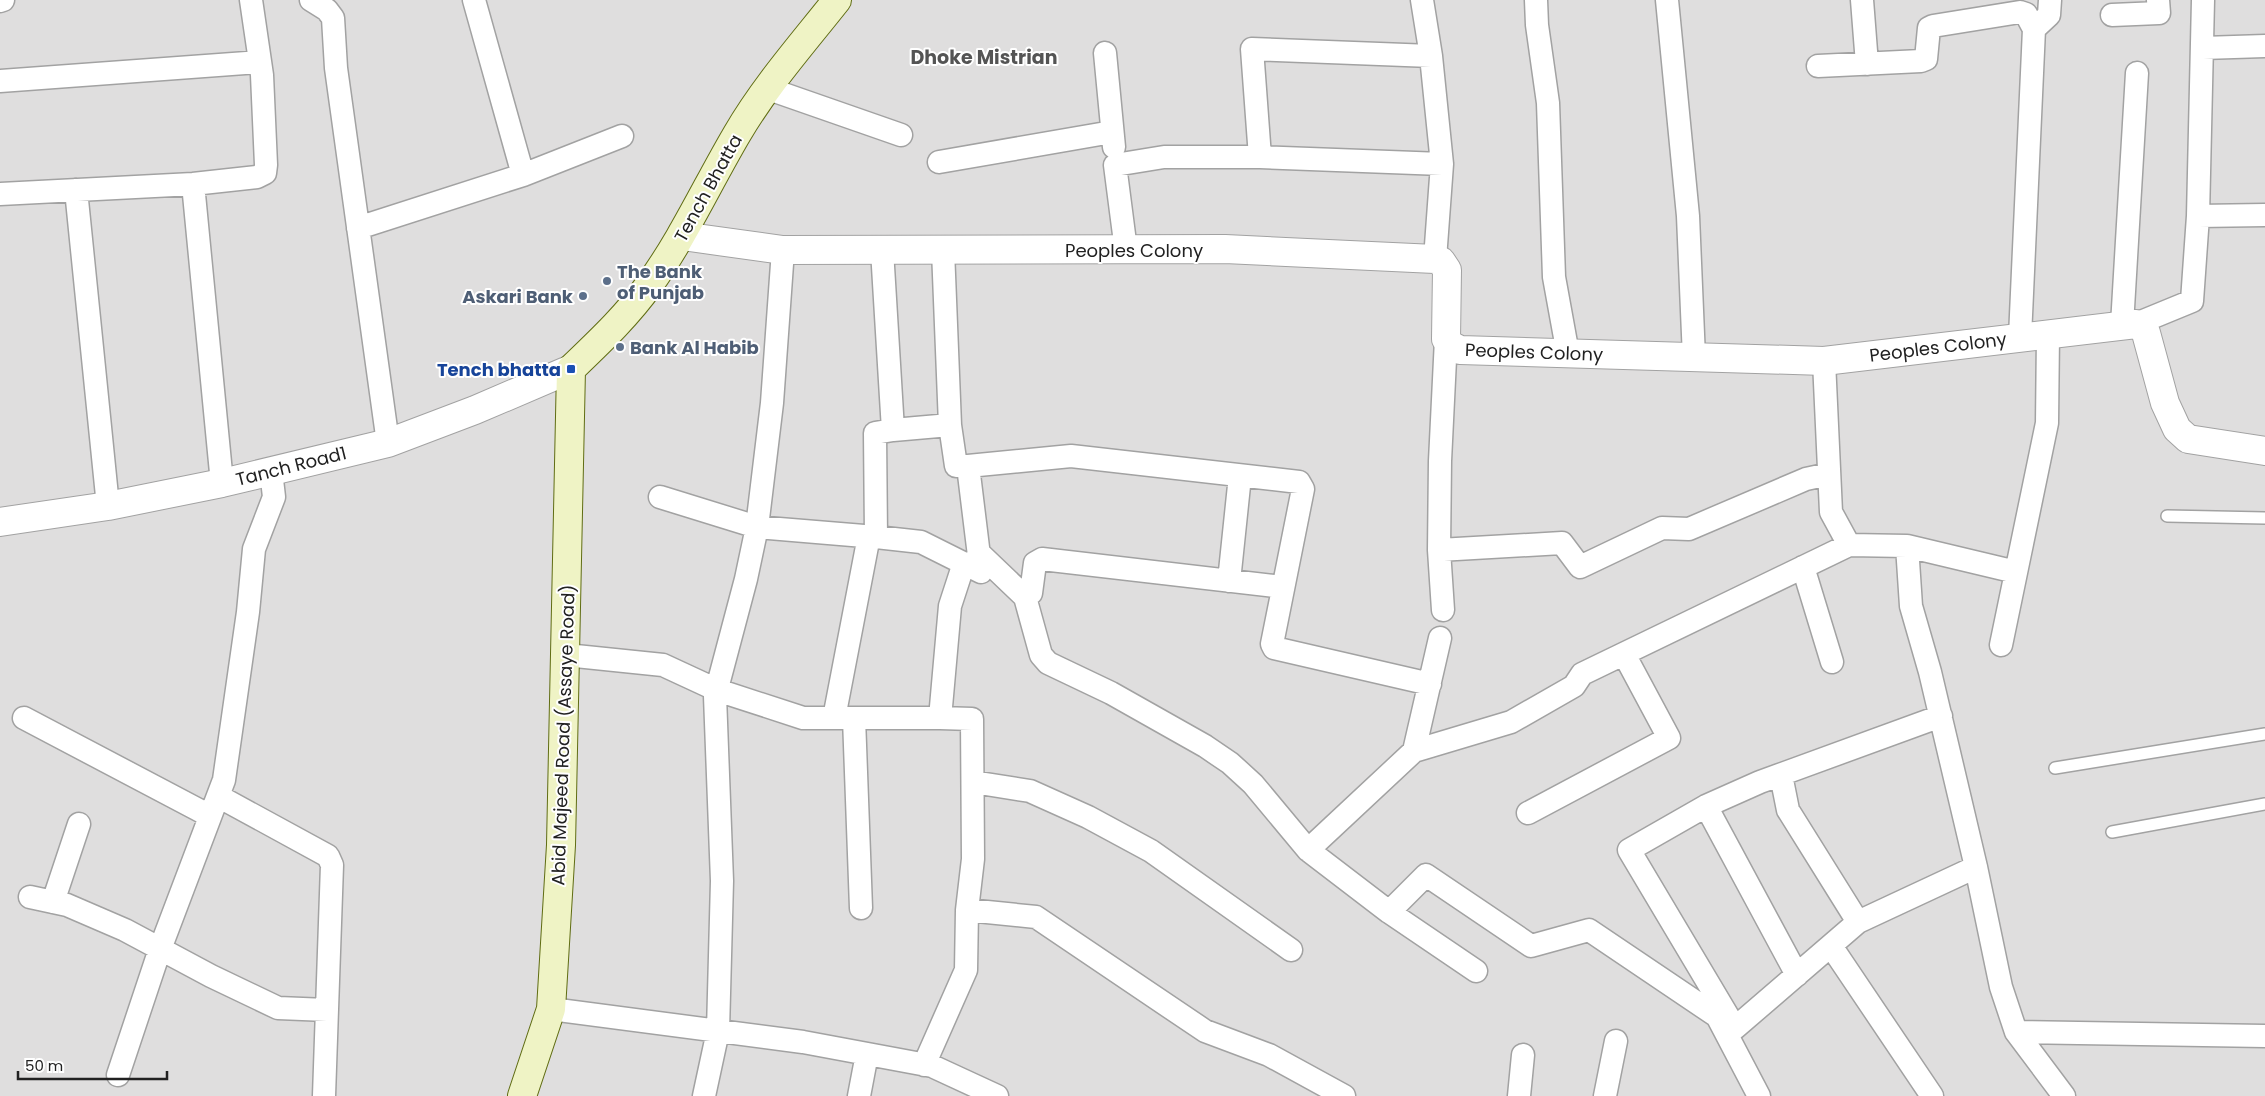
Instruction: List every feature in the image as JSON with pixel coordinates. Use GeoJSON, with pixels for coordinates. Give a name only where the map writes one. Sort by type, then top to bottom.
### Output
{"type":"FeatureCollection","features":[{"type":"Feature","properties":{"kind":"main road","name":"Tench Bhatta"},"geometry":{"type":"LineString","coordinates":[[571,369],[606,335],[648,287],[682,236],[738,133],[837,0]]}},
{"type":"Feature","properties":{"kind":"main road","name":"Abid Majeed Road (Assaye Road)"},"geometry":{"type":"LineString","coordinates":[[522,1096],[551,1009],[561,845],[571,369]]}},
{"type":"Feature","properties":{"kind":"street"},"geometry":{"type":"LineString","coordinates":[[0,194],[193,184],[257,177],[265,173],[260,62],[251,0]]}},
{"type":"Feature","properties":{"kind":"street"},"geometry":{"type":"LineString","coordinates":[[311,0],[327,10],[333,18],[336,68],[388,443]]}},
{"type":"Feature","properties":{"kind":"street"},"geometry":{"type":"LineString","coordinates":[[474,0],[523,175]]}},
{"type":"Feature","properties":{"kind":"street"},"geometry":{"type":"LineString","coordinates":[[1422,0],[1431,56],[1442,164],[1435,259]]}},
{"type":"Feature","properties":{"kind":"street"},"geometry":{"type":"LineString","coordinates":[[1536,0],[1537,25],[1548,103],[1554,277],[1568,354]]}},
{"type":"Feature","properties":{"kind":"street"},"geometry":{"type":"LineString","coordinates":[[1667,0],[1688,216],[1694,358]]}},
{"type":"Feature","properties":{"kind":"street"},"geometry":{"type":"LineString","coordinates":[[1862,0],[1867,64]]}},
{"type":"Feature","properties":{"kind":"street"},"geometry":{"type":"LineString","coordinates":[[2034,29],[2049,15],[2050,0]]}},
{"type":"Feature","properties":{"kind":"street"},"geometry":{"type":"LineString","coordinates":[[2112,15],[2159,13],[2158,0]]}},
{"type":"Feature","properties":{"kind":"street"},"geometry":{"type":"LineString","coordinates":[[2129,324],[2192,301],[2198,216],[2203,0]]}},
{"type":"Feature","properties":{"kind":"street"},"geometry":{"type":"LineString","coordinates":[[1818,66],[1921,61],[1926,59],[1927,34],[1929,28],[1933,26],[2020,12],[2026,14],[2034,29],[2020,337]]}},
{"type":"Feature","properties":{"kind":"street"},"geometry":{"type":"LineString","coordinates":[[2202,48],[2265,46]]}},
{"type":"Feature","properties":{"kind":"street"},"geometry":{"type":"LineString","coordinates":[[1260,157],[1252,49],[1431,56]]}},
{"type":"Feature","properties":{"kind":"street"},"geometry":{"type":"LineString","coordinates":[[1105,52],[1126,250]]}},
{"type":"Feature","properties":{"kind":"street"},"geometry":{"type":"LineString","coordinates":[[0,81],[260,62]]}},
{"type":"Feature","properties":{"kind":"street"},"geometry":{"type":"LineString","coordinates":[[2129,324],[2137,72]]}},
{"type":"Feature","properties":{"kind":"street"},"geometry":{"type":"LineString","coordinates":[[769,89],[901,135]]}},
{"type":"Feature","properties":{"kind":"street"},"geometry":{"type":"LineString","coordinates":[[939,162],[1112,132]]}},
{"type":"Feature","properties":{"kind":"street"},"geometry":{"type":"LineString","coordinates":[[358,228],[523,175],[622,136]]}},
{"type":"Feature","properties":{"kind":"street"},"geometry":{"type":"LineString","coordinates":[[1116,166],[1164,157],[1260,157],[1442,164]]}},
{"type":"Feature","properties":{"kind":"street"},"geometry":{"type":"LineString","coordinates":[[193,184],[222,483]]}},
{"type":"Feature","properties":{"kind":"street"},"geometry":{"type":"LineString","coordinates":[[76,190],[108,506]]}},
{"type":"Feature","properties":{"kind":"street"},"geometry":{"type":"LineString","coordinates":[[2198,216],[2265,215]]}},
{"type":"Feature","properties":{"kind":"street","name":"Peoples Colony"},"geometry":{"type":"LineString","coordinates":[[682,236],[783,250],[1234,250],[1435,259],[1441,261],[1447,270],[1446,339],[1452,346],[1460,350],[1694,358],[1824,360],[2129,324]]}},
{"type":"Feature","properties":{"kind":"street"},"geometry":{"type":"LineString","coordinates":[[704,1096],[718,1031],[722,881],[717,690],[746,579],[757,527],[772,403],[783,250]]}},
{"type":"Feature","properties":{"kind":"street"},"geometry":{"type":"LineString","coordinates":[[882,250],[893,430]]}},
{"type":"Feature","properties":{"kind":"street"},"geometry":{"type":"LineString","coordinates":[[943,250],[950,425],[956,466],[1071,456],[1299,482],[1303,485],[1272,644],[1274,648],[1430,684]]}},
{"type":"Feature","properties":{"kind":"street"},"geometry":{"type":"LineString","coordinates":[[2129,324],[2142,326],[2146,333],[2165,403],[2177,430],[2188,439],[2265,451]]}},
{"type":"Feature","properties":{"kind":"street"},"geometry":{"type":"LineString","coordinates":[[2001,645],[2047,422],[2048,334]]}},
{"type":"Feature","properties":{"kind":"street"},"geometry":{"type":"LineString","coordinates":[[1443,610],[1439,550],[1440,461],[1446,339]]}},
{"type":"Feature","properties":{"kind":"street"},"geometry":{"type":"LineString","coordinates":[[1824,360],[1831,512],[1849,545]]}},
{"type":"Feature","properties":{"kind":"street","name":"Tanch Road1"},"geometry":{"type":"LineString","coordinates":[[0,522],[108,506],[222,483],[388,443],[475,410],[571,369]]}},
{"type":"Feature","properties":{"kind":"street"},"geometry":{"type":"LineString","coordinates":[[861,908],[844,718],[872,537],[875,432],[950,425]]}},
{"type":"Feature","properties":{"kind":"street"},"geometry":{"type":"LineString","coordinates":[[940,718],[950,606],[972,558],[968,466]]}},
{"type":"Feature","properties":{"kind":"street"},"geometry":{"type":"LineString","coordinates":[[118,1075],[160,949],[214,806],[225,770],[248,612],[254,549],[274,497],[271,471]]}},
{"type":"Feature","properties":{"kind":"street"},"geometry":{"type":"LineString","coordinates":[[1439,550],[1562,543],[1580,567],[1662,528],[1689,528],[1806,480],[1829,474]]}},
{"type":"Feature","properties":{"kind":"street"},"geometry":{"type":"LineString","coordinates":[[1229,581],[1240,476]]}},
{"type":"Feature","properties":{"kind":"street"},"geometry":{"type":"LineString","coordinates":[[660,497],[757,527],[921,542],[972,558],[1025,597],[1042,655],[1048,663],[1111,693],[1230,762],[1253,784],[1308,850],[1388,912],[1476,971]]}},
{"type":"Feature","properties":{"kind":"street"},"geometry":{"type":"LineString","coordinates":[[1308,850],[1414,751],[1511,722],[1574,686],[1582,674],[1849,545],[1907,546],[2016,572]]}},
{"type":"Feature","properties":{"kind":"street"},"geometry":{"type":"LineString","coordinates":[[1907,546],[1911,606],[1940,716],[1976,867],[2001,987],[2016,1032],[2064,1096]]}},
{"type":"Feature","properties":{"kind":"street"},"geometry":{"type":"LineString","coordinates":[[1025,597],[1031,593],[1035,563],[1042,559],[1283,587]]}},
{"type":"Feature","properties":{"kind":"street"},"geometry":{"type":"LineString","coordinates":[[1803,566],[1832,662]]}},
{"type":"Feature","properties":{"kind":"street"},"geometry":{"type":"LineString","coordinates":[[1414,751],[1440,638]]}},
{"type":"Feature","properties":{"kind":"street"},"geometry":{"type":"LineString","coordinates":[[1528,812],[1669,738],[1624,654]]}},
{"type":"Feature","properties":{"kind":"street"},"geometry":{"type":"LineString","coordinates":[[566,655],[663,665],[717,690],[803,718],[972,719],[973,859],[967,910],[966,970],[924,1065]]}},
{"type":"Feature","properties":{"kind":"street"},"geometry":{"type":"LineString","coordinates":[[1759,1096],[1726,1022],[1629,850],[1706,806],[1781,775],[1940,716]]}},
{"type":"Feature","properties":{"kind":"street"},"geometry":{"type":"LineString","coordinates":[[24,718],[214,806],[328,856],[333,876],[324,1096]]}},
{"type":"Feature","properties":{"kind":"street"},"geometry":{"type":"LineString","coordinates":[[1781,775],[1788,810],[1821,867],[1858,922]]}},
{"type":"Feature","properties":{"kind":"street"},"geometry":{"type":"LineString","coordinates":[[972,782],[1030,791],[1088,817],[1151,851],[1291,950]]}},
{"type":"Feature","properties":{"kind":"street"},"geometry":{"type":"LineString","coordinates":[[1706,806],[1797,975]]}},
{"type":"Feature","properties":{"kind":"street"},"geometry":{"type":"LineString","coordinates":[[53,902],[79,824]]}},
{"type":"Feature","properties":{"kind":"street"},"geometry":{"type":"LineString","coordinates":[[1726,1022],[1797,975],[1858,922],[1976,867]]}},
{"type":"Feature","properties":{"kind":"street"},"geometry":{"type":"LineString","coordinates":[[1388,912],[1426,875],[1531,946],[1589,930],[1726,1022]]}},
{"type":"Feature","properties":{"kind":"street"},"geometry":{"type":"LineString","coordinates":[[30,896],[67,905],[124,930],[278,1008],[327,1010]]}},
{"type":"Feature","properties":{"kind":"street"},"geometry":{"type":"LineString","coordinates":[[967,910],[1036,917],[1206,1031],[1270,1055],[1344,1096]]}},
{"type":"Feature","properties":{"kind":"street"},"geometry":{"type":"LineString","coordinates":[[1831,946],[1932,1096]]}},
{"type":"Feature","properties":{"kind":"street"},"geometry":{"type":"LineString","coordinates":[[551,1009],[803,1042],[924,1065],[997,1096]]}},
{"type":"Feature","properties":{"kind":"street"},"geometry":{"type":"LineString","coordinates":[[2016,1032],[2265,1036]]}},
{"type":"Feature","properties":{"kind":"street"},"geometry":{"type":"LineString","coordinates":[[1605,1096],[1616,1041]]}},
{"type":"Feature","properties":{"kind":"street"},"geometry":{"type":"LineString","coordinates":[[859,1096],[867,1054]]}},
{"type":"Feature","properties":{"kind":"street"},"geometry":{"type":"LineString","coordinates":[[1519,1096],[1523,1055]]}},
{"type":"Feature","properties":{"kind":"lane"},"geometry":{"type":"LineString","coordinates":[[2167,516],[2265,518]]}},
{"type":"Feature","properties":{"kind":"lane"},"geometry":{"type":"LineString","coordinates":[[2055,768],[2265,734]]}},
{"type":"Feature","properties":{"kind":"lane"},"geometry":{"type":"LineString","coordinates":[[2112,832],[2265,804]]}},
{"type":"Feature","properties":{"kind":"shaded area"},"geometry":{"type":"Polygon","coordinates":[[[0,0],[2265,0],[2265,1096],[0,1096],[0,0]]]}},
{"type":"Feature","properties":{"kind":"place","name":"The Bank of Punjab"},"geometry":{"type":"Point","coordinates":[607,281]}},
{"type":"Feature","properties":{"kind":"place","name":"Askari Bank"},"geometry":{"type":"Point","coordinates":[583,296]}},
{"type":"Feature","properties":{"kind":"place","name":"Bank Al Habib"},"geometry":{"type":"Point","coordinates":[620,347]}},
{"type":"Feature","properties":{"kind":"place","name":"Tench bhatta"},"geometry":{"type":"Point","coordinates":[571,369]}},
{"type":"Feature","properties":{"kind":"district","name":"Dhoke Mistrian"},"geometry":{"type":"Point","coordinates":[984,57]}}]}
